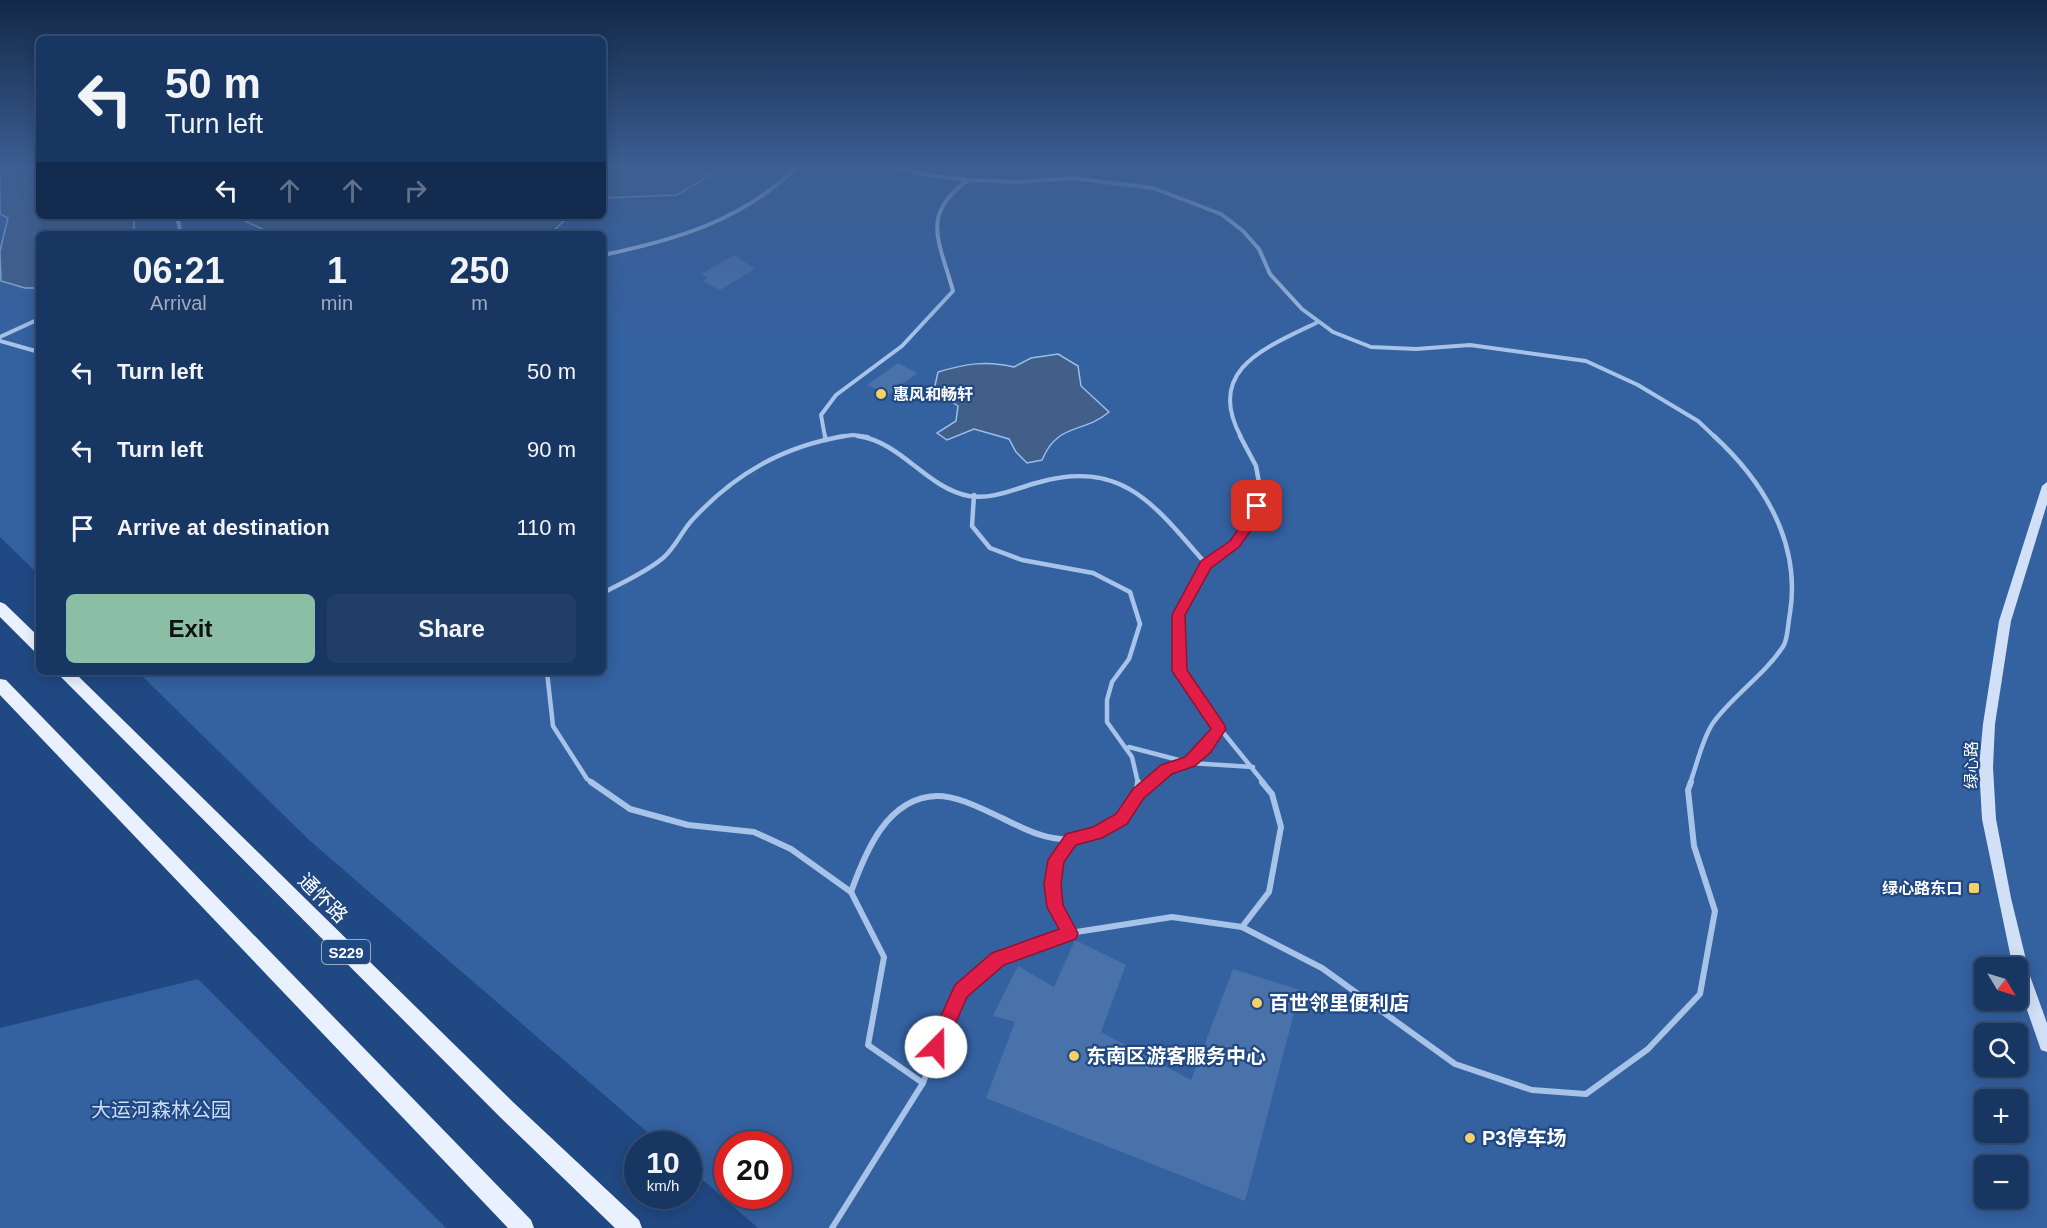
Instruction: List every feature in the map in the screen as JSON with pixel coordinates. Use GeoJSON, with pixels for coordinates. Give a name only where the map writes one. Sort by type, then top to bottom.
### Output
{"type":"FeatureCollection","features":[{"type":"Feature","properties":{"kind":"main road","name":"绿心路"},"geometry":{"type":"LineString","coordinates":[[2047,486],[2005,621],[1989,724],[1986,767],[1989,819],[2004,898],[2022,976],[2047,1044]]}},
{"type":"Feature","properties":{"kind":"main road"},"geometry":{"type":"LineString","coordinates":[[0,608],[36,644]]}},
{"type":"Feature","properties":{"kind":"main road","name":"通怀路"},"geometry":{"type":"LineString","coordinates":[[67,675],[490,1094],[631,1228]]}},
{"type":"Feature","properties":{"kind":"main road"},"geometry":{"type":"LineString","coordinates":[[0,685],[523,1228]]}},
{"type":"Feature","properties":{"kind":"lane"},"geometry":{"type":"LineString","coordinates":[[606,254],[652,244],[713,224]]}},
{"type":"Feature","properties":{"kind":"lane"},"geometry":{"type":"LineString","coordinates":[[826,440],[821,415],[836,394],[902,346],[954,291],[935,224]]}},
{"type":"Feature","properties":{"kind":"lane"},"geometry":{"type":"LineString","coordinates":[[832,1228],[923,1083],[943,1029],[961,991],[998,959],[1070,933],[1172,916],[1242,927],[1322,968],[1455,1064],[1532,1090],[1586,1094],[1648,1049],[1700,993],[1715,911],[1694,846],[1688,790],[1712,724],[1755,680],[1785,643],[1791,605],[1791,565],[1783,530],[1756,481],[1738,458],[1698,422],[1638,385],[1586,362],[1539,353],[1470,345],[1416,349],[1371,347],[1333,332],[1302,309],[1270,274],[1259,249],[1234,224]]}},
{"type":"Feature","properties":{"kind":"lane"},"geometry":{"type":"LineString","coordinates":[[0,339],[36,321]]}},
{"type":"Feature","properties":{"kind":"lane"},"geometry":{"type":"LineString","coordinates":[[1242,927],[1269,892],[1281,827],[1272,794],[1219,729],[1179,671],[1179,615],[1206,564],[1235,544],[1253,518],[1261,494],[1256,466],[1231,419],[1228,402],[1231,384],[1257,352],[1318,322]]}},
{"type":"Feature","properties":{"kind":"lane"},"geometry":{"type":"LineString","coordinates":[[0,339],[36,351]]}},
{"type":"Feature","properties":{"kind":"lane"},"geometry":{"type":"LineString","coordinates":[[606,591],[644,572],[667,555],[690,522],[718,493],[747,470],[784,450],[854,435],[878,441],[903,455],[947,487],[985,497],[1047,480],[1090,473],[1126,483],[1154,504],[1206,564]]}},
{"type":"Feature","properties":{"kind":"lane"},"geometry":{"type":"LineString","coordinates":[[974,495],[972,526],[990,548],[1022,560],[1093,573],[1130,592],[1140,624],[1129,659],[1112,682],[1107,700],[1107,722],[1129,747],[1137,771],[1138,794]]}},
{"type":"Feature","properties":{"kind":"lane"},"geometry":{"type":"LineString","coordinates":[[547,675],[553,726],[572,759],[587,779],[630,809],[688,825],[754,832],[791,849],[851,892],[884,957],[868,1045],[923,1083]]}},
{"type":"Feature","properties":{"kind":"lane"},"geometry":{"type":"LineString","coordinates":[[851,892],[870,844],[890,817],[921,798],[952,797],[1038,835],[1071,840],[1096,833],[1121,819],[1138,794],[1167,769],[1190,762],[1206,747],[1219,729]]}},
{"type":"Feature","properties":{"kind":"lane"},"geometry":{"type":"LineString","coordinates":[[1129,747],[1147,754],[1190,762],[1226,767],[1252,767]]}},
{"type":"Feature","properties":{"kind":"lane"},"geometry":{"type":"LineString","coordinates":[[1070,933],[1055,907],[1052,884],[1056,860],[1071,840]]}},
{"type":"Feature","properties":{"kind":"green space"},"geometry":{"type":"Polygon","coordinates":[[[0,224],[2047,224],[2047,1228],[758,1228],[736,1209],[792,1209],[792,1131],[714,1131],[714,1190],[702,1179],[702,1131],[646,1131],[309,840],[141,675],[606,675],[606,231],[36,231],[36,572],[0,537],[0,224]]]}},
{"type":"Feature","properties":{"kind":"green space","name":"大运河森林公园"},"geometry":{"type":"Polygon","coordinates":[[[198,979],[446,1228],[0,1228],[0,1028],[198,979]]]}},
{"type":"Feature","properties":{"kind":"shaded area"},"geometry":{"type":"Polygon","coordinates":[[[6,224],[134,224],[133,231],[36,231],[36,288],[25,288],[1,281],[0,251],[6,224]]]}},
{"type":"Feature","properties":{"kind":"shaded area"},"geometry":{"type":"Polygon","coordinates":[[[252,224],[560,224],[553,231],[271,231],[252,224]]]}},
{"type":"Feature","properties":{"kind":"shaded area"},"geometry":{"type":"Polygon","coordinates":[[[1058,354],[1078,366],[1081,386],[1109,412],[1099,419],[1063,434],[1048,448],[1042,460],[1027,463],[1016,452],[1009,439],[974,429],[947,440],[937,433],[956,421],[958,406],[934,390],[938,372],[976,364],[1014,367],[1031,358],[1058,354]]]}},
{"type":"Feature","properties":{"kind":"building"},"geometry":{"type":"Polygon","coordinates":[[[734,255],[755,269],[720,290],[703,281],[708,277],[701,274],[734,255]]]}},
{"type":"Feature","properties":{"kind":"building"},"geometry":{"type":"Polygon","coordinates":[[[898,363],[917,373],[888,395],[867,385],[898,363]]]}},
{"type":"Feature","properties":{"kind":"building","name":"东南区游客服务中心"},"geometry":{"type":"Polygon","coordinates":[[[1075,940],[1126,965],[1101,1032],[1191,1080],[1233,969],[1300,990],[1245,1201],[986,1098],[1015,1022],[993,1016],[1018,966],[1054,987],[1075,940]]]}},
{"type":"Feature","properties":{"kind":"place","name":"惠风和畅轩"},"geometry":{"type":"Point","coordinates":[881,394]}},
{"type":"Feature","properties":{"kind":"place","name":"绿心路东口"},"geometry":{"type":"Point","coordinates":[1974,888]}},
{"type":"Feature","properties":{"kind":"place","name":"百世邻里便利店"},"geometry":{"type":"Point","coordinates":[1257,1003]}},
{"type":"Feature","properties":{"kind":"place","name":"东南区游客服务中心"},"geometry":{"type":"Point","coordinates":[1074,1056]}},
{"type":"Feature","properties":{"kind":"place","name":"P3停车场"},"geometry":{"type":"Point","coordinates":[1470,1138]}},
{"type":"Feature","properties":{"kind":"route"},"geometry":{"type":"LineString","coordinates":[[936,1047],[961,991],[998,959],[1070,933],[1055,907],[1052,884],[1056,860],[1071,840],[1096,833],[1121,819],[1138,794],[1167,769],[1190,762],[1206,747],[1219,729],[1179,671],[1179,615],[1194,591],[1206,564],[1235,544],[1253,518],[1257,506]]}}]}
